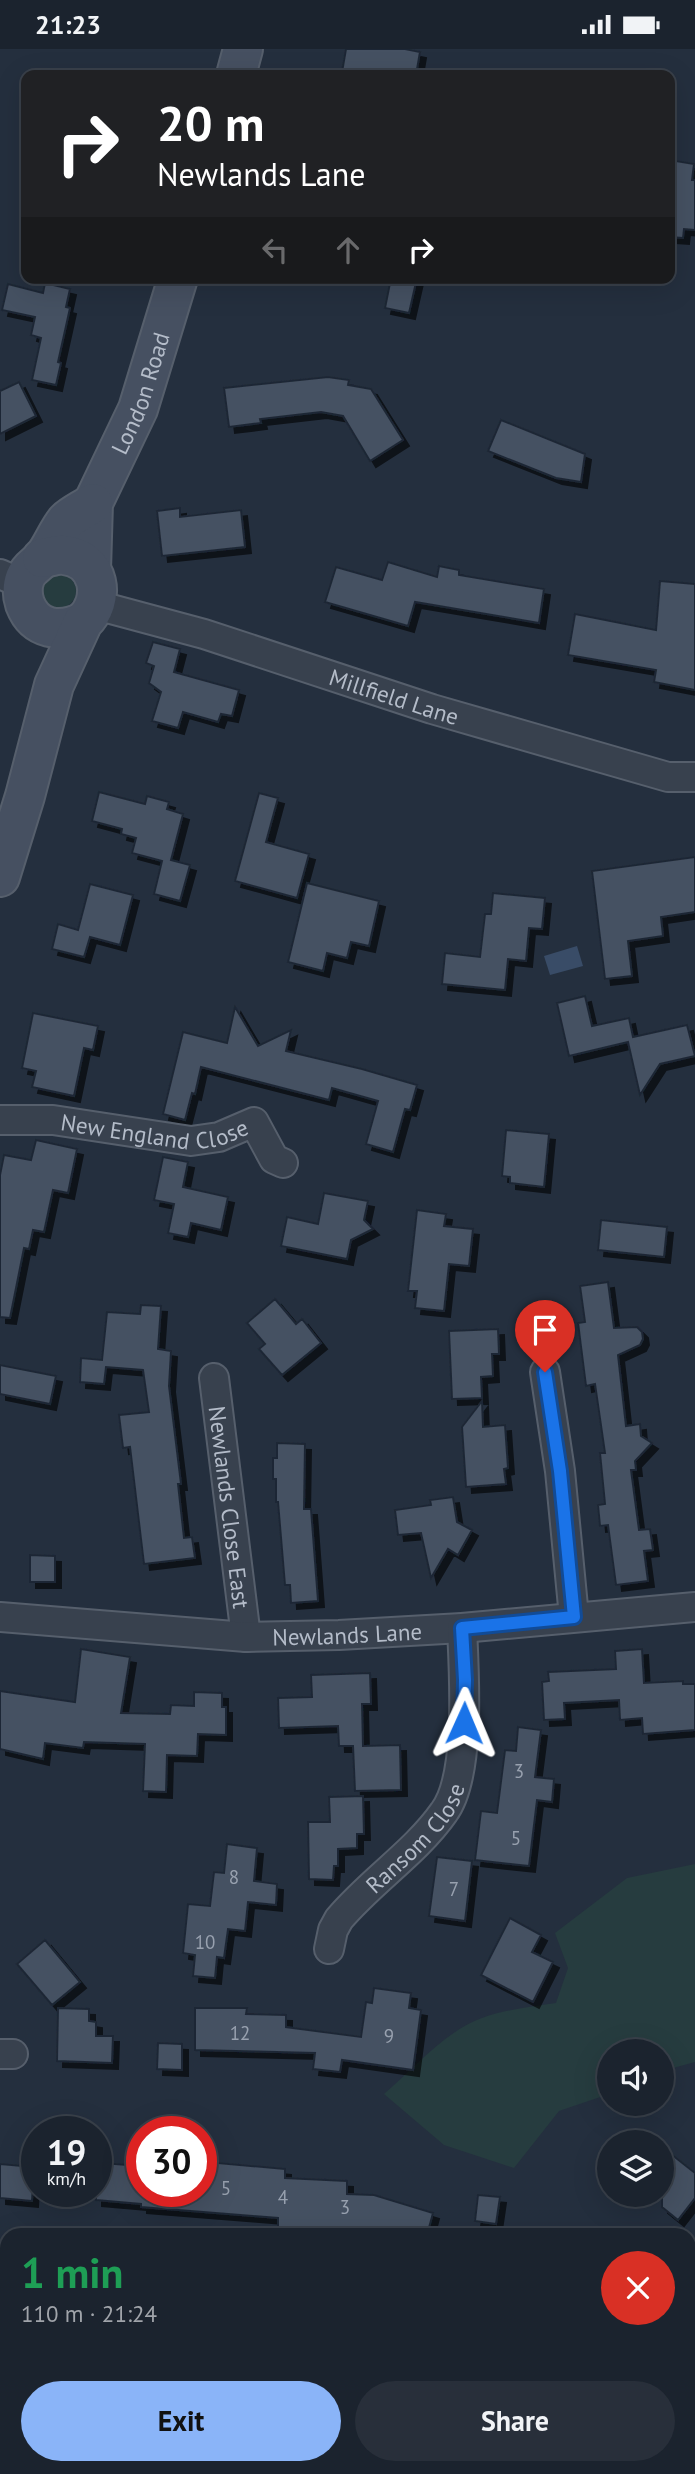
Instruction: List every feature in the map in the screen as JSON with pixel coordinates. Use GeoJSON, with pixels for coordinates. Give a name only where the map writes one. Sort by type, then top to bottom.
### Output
{"type":"FeatureCollection","features":[{"type":"Feature","properties":{"kind":"main road"},"geometry":{"type":"LineString","coordinates":[[237,70],[243,49]]}},
{"type":"Feature","properties":{"kind":"main road","name":"London Road"},"geometry":{"type":"LineString","coordinates":[[0,877],[25,796],[54,685],[90,599],[93,503],[138,409],[176,284]]}},
{"type":"Feature","properties":{"kind":"main road","name":"London Road"},"geometry":{"type":"LineString","coordinates":[[22,572],[68,519],[93,503]]}},
{"type":"Feature","properties":{"kind":"main road"},"geometry":{"type":"LineString","coordinates":[[61,554],[74,557],[90,599],[71,628],[54,629],[39,623],[29,613],[23,597],[22,572],[61,554]]}},
{"type":"Feature","properties":{"kind":"main road"},"geometry":{"type":"LineString","coordinates":[[39,623],[43,663],[54,685]]}},
{"type":"Feature","properties":{"kind":"street","name":"Millfield Lane"},"geometry":{"type":"LineString","coordinates":[[90,599],[432,709],[667,777],[695,777]]}},
{"type":"Feature","properties":{"kind":"street","name":"New England Close"},"geometry":{"type":"LineString","coordinates":[[0,1120],[53,1120],[191,1141],[219,1137],[254,1122],[274,1159],[283,1163]]}},
{"type":"Feature","properties":{"kind":"street"},"geometry":{"type":"LineString","coordinates":[[545,1372],[560,1471],[574,1617]]}},
{"type":"Feature","properties":{"kind":"street","name":"Newlands Close East"},"geometry":{"type":"LineString","coordinates":[[214,1378],[246,1636]]}},
{"type":"Feature","properties":{"kind":"street","name":"Newlands Lane"},"geometry":{"type":"LineString","coordinates":[[0,1617],[246,1636],[339,1635],[462,1628],[695,1607]]}},
{"type":"Feature","properties":{"kind":"street","name":"Ransom Close"},"geometry":{"type":"LineString","coordinates":[[329,1949],[333,1930],[339,1919],[435,1824],[451,1801],[458,1774],[464,1723],[462,1628]]}},
{"type":"Feature","properties":{"kind":"green space"},"geometry":{"type":"Polygon","coordinates":[[[59,574],[71,579],[76,591],[71,603],[59,608],[47,603],[42,591],[47,579],[59,574]]]}},
{"type":"Feature","properties":{"kind":"green space"},"geometry":{"type":"Polygon","coordinates":[[[695,1864],[695,2062],[674,2068],[674,2039],[597,2039],[597,2098],[559,2111],[514,2168],[444,2145],[384,2094],[443,2041],[469,2024],[500,2012],[556,2003],[568,1968],[555,1933],[627,1878],[695,1864]]]}},
{"type":"Feature","properties":{"kind":"water"},"geometry":{"type":"Polygon","coordinates":[[[577,946],[583,966],[550,975],[544,956],[577,946]]]}},
{"type":"Feature","properties":{"kind":"building"},"geometry":{"type":"Polygon","coordinates":[[[346,49],[405,49],[420,52],[417,70],[342,70],[346,49]]]}},
{"type":"Feature","properties":{"kind":"building"},"geometry":{"type":"Polygon","coordinates":[[[675,161],[694,164],[692,180],[695,180],[695,230],[684,229],[683,238],[675,237],[675,161]]]}},
{"type":"Feature","properties":{"kind":"building"},"geometry":{"type":"Polygon","coordinates":[[[8,284],[43,293],[45,284],[70,289],[66,307],[70,308],[58,362],[61,363],[56,385],[32,380],[41,338],[31,335],[35,317],[2,310],[8,284]]]}},
{"type":"Feature","properties":{"kind":"building"},"geometry":{"type":"Polygon","coordinates":[[[390,284],[416,284],[409,313],[385,308],[390,284]]]}},
{"type":"Feature","properties":{"kind":"building"},"geometry":{"type":"Polygon","coordinates":[[[328,377],[349,380],[348,385],[371,389],[403,440],[370,461],[343,416],[321,412],[260,419],[261,423],[229,427],[224,388],[328,377]]]}},
{"type":"Feature","properties":{"kind":"building"},"geometry":{"type":"Polygon","coordinates":[[[19,382],[36,416],[0,434],[0,391],[19,382]]]}},
{"type":"Feature","properties":{"kind":"building"},"geometry":{"type":"Polygon","coordinates":[[[501,420],[585,454],[581,482],[556,478],[488,451],[501,420]]]}},
{"type":"Feature","properties":{"kind":"building"},"geometry":{"type":"Polygon","coordinates":[[[180,508],[180,517],[241,510],[245,547],[162,556],[157,511],[180,508]]]}},
{"type":"Feature","properties":{"kind":"building"},"geometry":{"type":"Polygon","coordinates":[[[388,562],[437,577],[439,566],[459,570],[459,575],[544,589],[539,623],[415,602],[408,626],[325,602],[336,567],[382,580],[388,562]]]}},
{"type":"Feature","properties":{"kind":"building"},"geometry":{"type":"Polygon","coordinates":[[[660,581],[695,584],[695,690],[654,682],[656,670],[568,655],[575,614],[656,630],[660,581]]]}},
{"type":"Feature","properties":{"kind":"building"},"geometry":{"type":"Polygon","coordinates":[[[153,642],[180,649],[174,672],[239,690],[232,716],[221,714],[218,722],[183,712],[178,728],[152,721],[161,692],[149,683],[154,666],[146,663],[153,642]]]}},
{"type":"Feature","properties":{"kind":"building"},"geometry":{"type":"Polygon","coordinates":[[[99,792],[145,804],[147,796],[169,802],[167,809],[183,814],[171,860],[190,865],[180,901],[154,894],[162,861],[132,853],[136,838],[121,834],[122,829],[92,821],[99,792]]]}},
{"type":"Feature","properties":{"kind":"building"},"geometry":{"type":"Polygon","coordinates":[[[259,793],[278,798],[266,842],[309,854],[297,898],[235,881],[259,793]]]}},
{"type":"Feature","properties":{"kind":"building"},"geometry":{"type":"Polygon","coordinates":[[[695,857],[695,912],[661,917],[663,936],[628,941],[632,976],[605,979],[592,871],[695,857]]]}},
{"type":"Feature","properties":{"kind":"building"},"geometry":{"type":"Polygon","coordinates":[[[307,883],[379,901],[369,946],[351,942],[347,958],[327,953],[323,971],[288,962],[307,883]]]}},
{"type":"Feature","properties":{"kind":"building"},"geometry":{"type":"Polygon","coordinates":[[[90,884],[133,895],[120,945],[90,937],[84,957],[52,949],[58,924],[78,930],[90,884]]]}},
{"type":"Feature","properties":{"kind":"building"},"geometry":{"type":"Polygon","coordinates":[[[493,893],[545,898],[542,929],[529,928],[526,961],[508,959],[505,990],[442,984],[445,953],[480,957],[485,914],[491,914],[493,893]]]}},
{"type":"Feature","properties":{"kind":"building"},"geometry":{"type":"Polygon","coordinates":[[[585,996],[592,1026],[629,1018],[633,1037],[687,1025],[695,1056],[660,1064],[640,1095],[628,1042],[569,1056],[557,1003],[585,996]]]}},
{"type":"Feature","properties":{"kind":"building"},"geometry":{"type":"Polygon","coordinates":[[[235,1007],[258,1046],[291,1030],[286,1051],[417,1085],[410,1110],[405,1109],[393,1152],[366,1144],[378,1101],[332,1088],[329,1100],[201,1067],[185,1120],[163,1114],[183,1032],[227,1043],[235,1007]]]}},
{"type":"Feature","properties":{"kind":"building"},"geometry":{"type":"Polygon","coordinates":[[[33,1013],[98,1026],[93,1050],[84,1048],[74,1096],[32,1087],[36,1071],[22,1068],[33,1013]]]}},
{"type":"Feature","properties":{"kind":"building"},"geometry":{"type":"Polygon","coordinates":[[[506,1130],[549,1134],[544,1187],[510,1183],[510,1177],[502,1176],[506,1130]]]}},
{"type":"Feature","properties":{"kind":"building"},"geometry":{"type":"Polygon","coordinates":[[[36,1140],[77,1149],[68,1193],[53,1190],[44,1232],[33,1230],[29,1249],[24,1248],[10,1318],[0,1317],[0,1175],[4,1155],[31,1160],[36,1140]]]}},
{"type":"Feature","properties":{"kind":"building"},"geometry":{"type":"Polygon","coordinates":[[[163,1157],[188,1162],[183,1187],[228,1197],[221,1230],[191,1223],[188,1237],[168,1233],[174,1204],[154,1200],[163,1157]]]}},
{"type":"Feature","properties":{"kind":"building"},"geometry":{"type":"Polygon","coordinates":[[[324,1193],[368,1201],[364,1220],[373,1229],[351,1240],[347,1259],[281,1246],[287,1217],[318,1224],[324,1193]]]}},
{"type":"Feature","properties":{"kind":"building"},"geometry":{"type":"Polygon","coordinates":[[[417,1210],[446,1214],[444,1226],[473,1229],[469,1266],[449,1264],[444,1311],[415,1308],[417,1291],[408,1291],[417,1210]]]}},
{"type":"Feature","properties":{"kind":"building"},"geometry":{"type":"Polygon","coordinates":[[[601,1220],[667,1227],[664,1257],[598,1250],[601,1220]]]}},
{"type":"Feature","properties":{"kind":"building"},"geometry":{"type":"Polygon","coordinates":[[[608,1282],[614,1328],[637,1327],[642,1332],[643,1339],[640,1345],[618,1355],[626,1426],[640,1424],[641,1436],[652,1443],[635,1461],[636,1470],[631,1470],[639,1530],[650,1529],[653,1550],[644,1551],[648,1581],[616,1585],[608,1525],[600,1526],[598,1505],[605,1504],[600,1453],[605,1453],[595,1384],[586,1386],[578,1323],[585,1322],[580,1286],[608,1282]]]}},
{"type":"Feature","properties":{"kind":"building"},"geometry":{"type":"Polygon","coordinates":[[[275,1299],[296,1324],[302,1319],[321,1343],[282,1375],[259,1349],[265,1344],[247,1323],[275,1299]]]}},
{"type":"Feature","properties":{"kind":"building"},"geometry":{"type":"Polygon","coordinates":[[[141,1305],[161,1306],[158,1349],[171,1351],[169,1386],[181,1484],[178,1484],[184,1538],[192,1537],[195,1558],[144,1564],[130,1447],[123,1448],[119,1415],[149,1412],[143,1370],[106,1367],[104,1384],[80,1382],[81,1358],[102,1360],[107,1312],[140,1314],[141,1305]]]}},
{"type":"Feature","properties":{"kind":"building"},"geometry":{"type":"Polygon","coordinates":[[[498,1329],[499,1354],[492,1354],[493,1376],[481,1377],[482,1398],[452,1399],[449,1331],[498,1329]]]}},
{"type":"Feature","properties":{"kind":"building"},"geometry":{"type":"Polygon","coordinates":[[[0,1365],[56,1376],[50,1404],[0,1394],[0,1365]]]}},
{"type":"Feature","properties":{"kind":"building"},"geometry":{"type":"Polygon","coordinates":[[[482,1401],[483,1427],[505,1425],[508,1468],[504,1469],[506,1484],[466,1487],[462,1427],[482,1401]]]}},
{"type":"Feature","properties":{"kind":"building"},"geometry":{"type":"Polygon","coordinates":[[[277,1443],[305,1444],[304,1509],[311,1509],[318,1601],[291,1603],[290,1585],[285,1585],[276,1479],[273,1479],[273,1458],[277,1458],[277,1443]]]}},
{"type":"Feature","properties":{"kind":"building"},"geometry":{"type":"Polygon","coordinates":[[[453,1497],[457,1522],[472,1530],[458,1555],[448,1549],[431,1578],[421,1533],[398,1535],[395,1510],[431,1505],[430,1500],[453,1497]]]}},
{"type":"Feature","properties":{"kind":"building"},"geometry":{"type":"Polygon","coordinates":[[[30,1555],[55,1556],[55,1582],[30,1582],[30,1555]]]}},
{"type":"Feature","properties":{"kind":"building"},"geometry":{"type":"Polygon","coordinates":[[[81,1649],[130,1657],[121,1713],[170,1714],[171,1705],[194,1706],[194,1692],[222,1693],[222,1707],[226,1707],[226,1735],[198,1734],[197,1756],[167,1755],[166,1792],[143,1791],[145,1744],[84,1742],[83,1748],[45,1743],[43,1759],[0,1749],[0,1691],[75,1702],[81,1649]]]}},
{"type":"Feature","properties":{"kind":"building"},"geometry":{"type":"Polygon","coordinates":[[[642,1649],[644,1683],[683,1681],[683,1684],[695,1684],[695,1730],[643,1734],[642,1718],[620,1720],[619,1700],[564,1703],[565,1719],[544,1720],[542,1682],[549,1681],[548,1672],[616,1669],[615,1651],[642,1649]]]}},
{"type":"Feature","properties":{"kind":"building"},"geometry":{"type":"Polygon","coordinates":[[[370,1673],[371,1704],[362,1704],[363,1746],[400,1745],[401,1790],[355,1791],[353,1746],[339,1746],[338,1726],[279,1728],[278,1698],[312,1697],[311,1675],[370,1673]]]}},
{"type":"Feature","properties":{"kind":"building"},"geometry":{"type":"Polygon","coordinates":[[[518,1727],[541,1730],[535,1777],[554,1779],[552,1802],[537,1800],[529,1866],[475,1860],[481,1811],[497,1813],[505,1750],[516,1751],[518,1727]]]}},
{"type":"Feature","properties":{"kind":"building"},"geometry":{"type":"Polygon","coordinates":[[[363,1796],[364,1834],[357,1834],[357,1848],[338,1849],[338,1866],[334,1866],[333,1880],[309,1879],[308,1822],[330,1822],[329,1797],[363,1796]]]}},
{"type":"Feature","properties":{"kind":"building"},"geometry":{"type":"Polygon","coordinates":[[[227,1844],[257,1848],[254,1881],[277,1884],[276,1905],[248,1902],[245,1931],[228,1929],[224,1958],[217,1957],[215,1978],[193,1976],[195,1955],[183,1953],[188,1904],[210,1906],[214,1872],[224,1873],[227,1844]]]}},
{"type":"Feature","properties":{"kind":"building"},"geometry":{"type":"Polygon","coordinates":[[[437,1857],[472,1861],[465,1921],[429,1916],[437,1857]]]}},
{"type":"Feature","properties":{"kind":"building"},"geometry":{"type":"Polygon","coordinates":[[[510,1918],[541,1935],[532,1952],[553,1962],[533,2002],[481,1975],[510,1918]]]}},
{"type":"Feature","properties":{"kind":"building"},"geometry":{"type":"Polygon","coordinates":[[[45,1940],[80,1982],[52,2005],[17,1964],[45,1940]]]}},
{"type":"Feature","properties":{"kind":"building"},"geometry":{"type":"Polygon","coordinates":[[[374,1988],[411,1993],[409,2008],[421,2010],[413,2070],[342,2060],[340,2072],[313,2069],[315,2053],[195,2050],[195,2008],[247,2008],[246,2014],[286,2015],[286,2027],[361,2037],[366,2002],[372,2003],[374,1988]]]}},
{"type":"Feature","properties":{"kind":"building"},"geometry":{"type":"Polygon","coordinates":[[[58,2008],[89,2009],[89,2021],[96,2022],[96,2036],[113,2036],[112,2063],[57,2061],[58,2008]]]}},
{"type":"Feature","properties":{"kind":"building"},"geometry":{"type":"Polygon","coordinates":[[[158,2043],[182,2044],[182,2070],[157,2069],[158,2043]]]}},
{"type":"Feature","properties":{"kind":"building"},"geometry":{"type":"Polygon","coordinates":[[[674,2156],[695,2173],[695,2198],[678,2220],[662,2207],[674,2207],[674,2156]]]}},
{"type":"Feature","properties":{"kind":"building"},"geometry":{"type":"Polygon","coordinates":[[[217,2163],[285,2169],[285,2178],[347,2181],[347,2194],[374,2195],[433,2213],[429,2228],[278,2228],[278,2218],[141,2207],[217,2207],[217,2163]]]}},
{"type":"Feature","properties":{"kind":"building"},"geometry":{"type":"Polygon","coordinates":[[[0,2164],[21,2166],[21,2200],[0,2198],[0,2164]]]}},
{"type":"Feature","properties":{"kind":"building"},"geometry":{"type":"Polygon","coordinates":[[[112,2164],[126,2165],[126,2203],[112,2201],[112,2164]]]}},
{"type":"Feature","properties":{"kind":"building"},"geometry":{"type":"Polygon","coordinates":[[[478,2195],[500,2197],[496,2224],[475,2221],[478,2195]]]}},
{"type":"Feature","properties":{"kind":"route"},"geometry":{"type":"LineString","coordinates":[[464,1723],[462,1628],[574,1617],[560,1471],[545,1372]]}}]}
